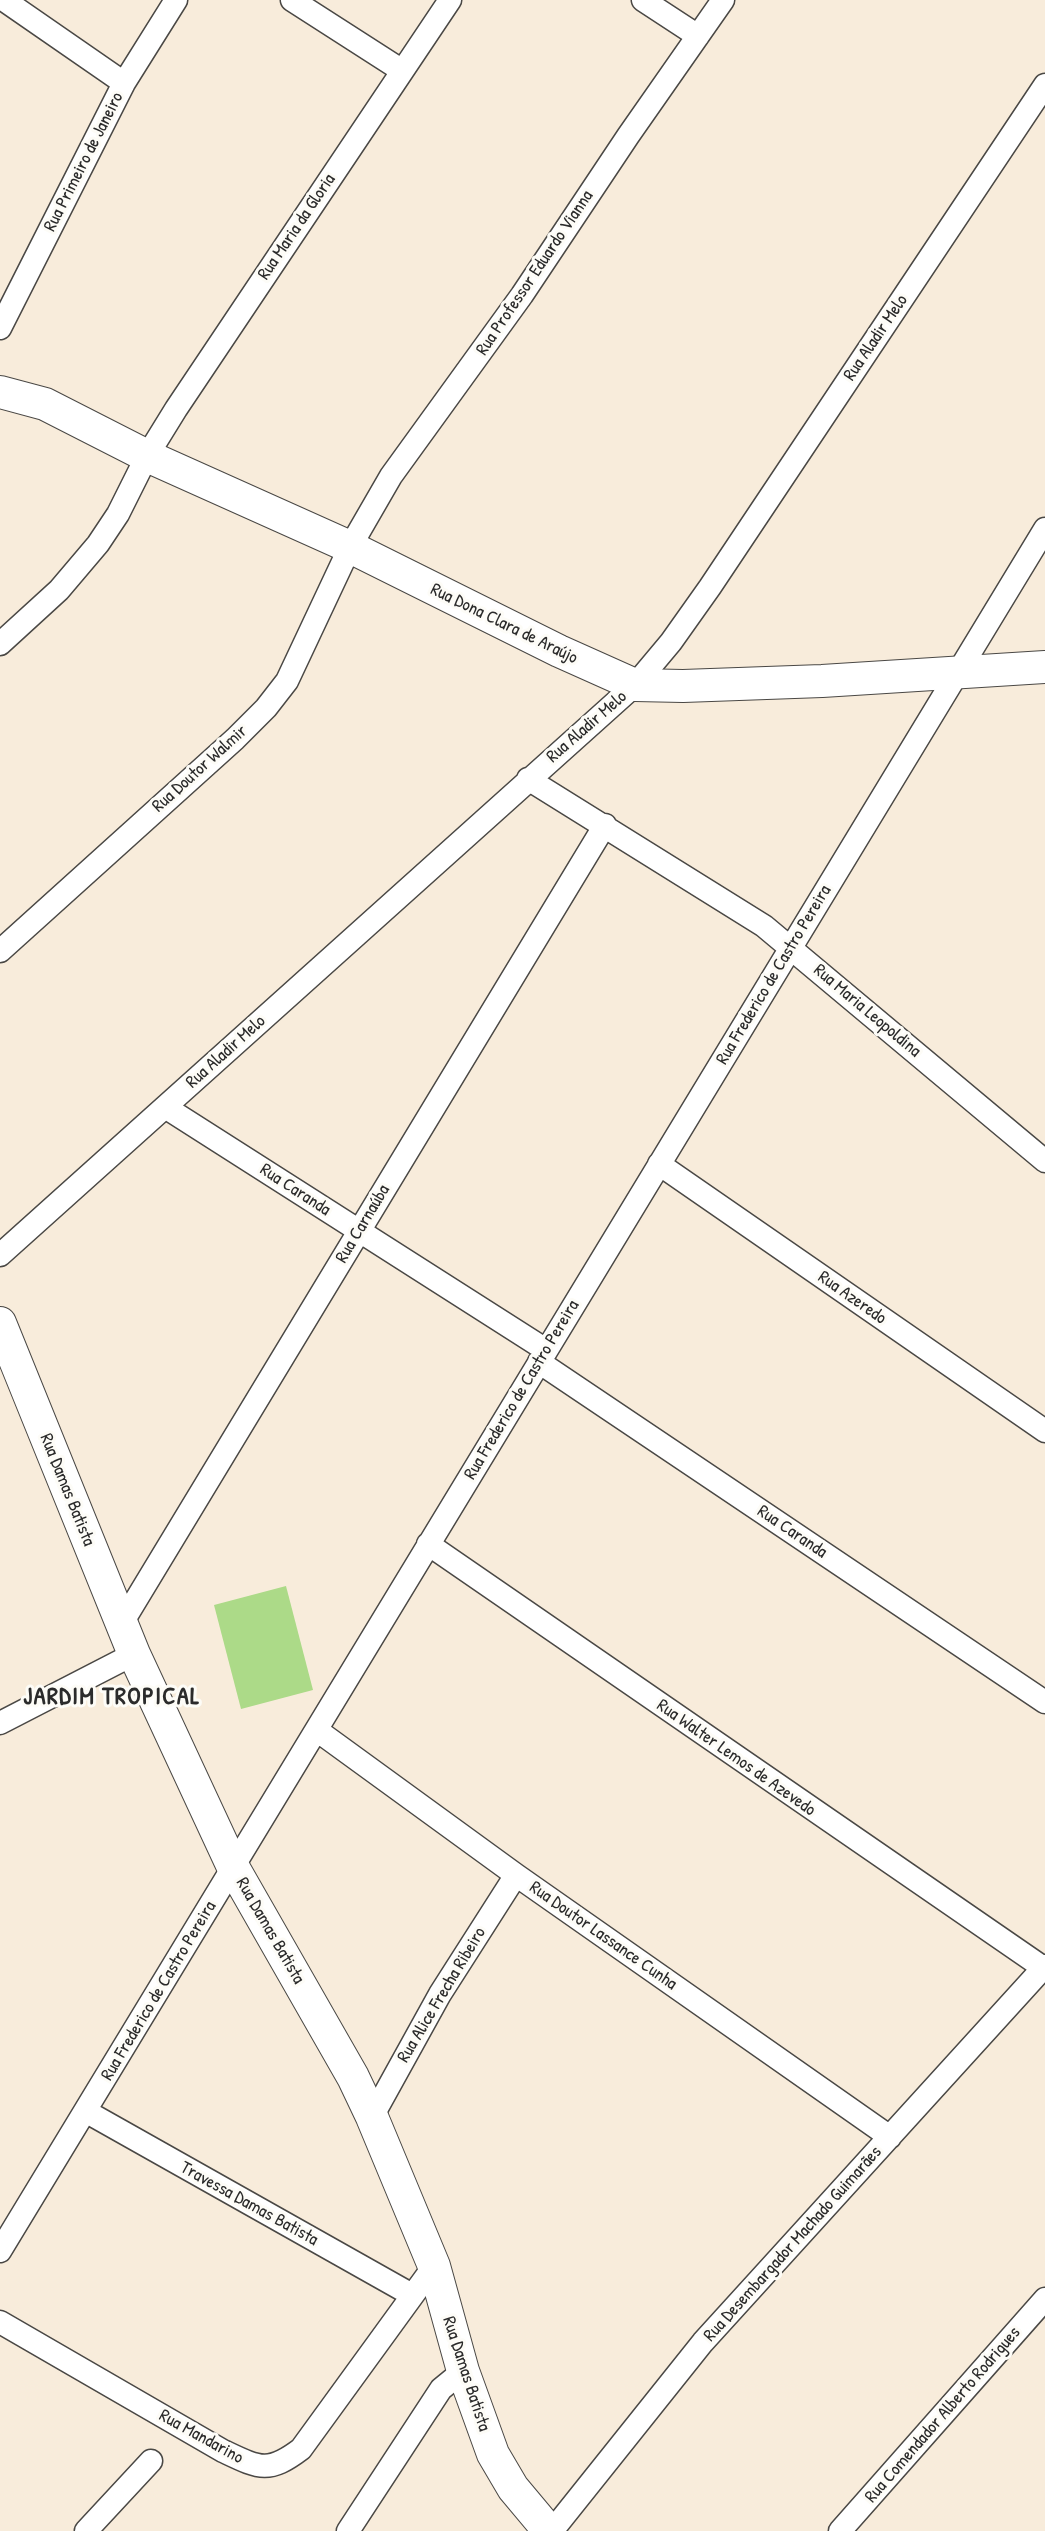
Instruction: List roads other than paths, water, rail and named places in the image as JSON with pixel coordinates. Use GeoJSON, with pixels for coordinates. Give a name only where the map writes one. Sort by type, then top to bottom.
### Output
{"type":"FeatureCollection","features":[{"type":"Feature","properties":{"kind":"street"},"geometry":{"type":"LineString","coordinates":[[4,0],[124,83]]}},
{"type":"Feature","properties":{"kind":"street","name":"Rua Primeiro de Janeiro"},"geometry":{"type":"LineString","coordinates":[[0,328],[124,83],[176,0]]}},
{"type":"Feature","properties":{"kind":"street"},"geometry":{"type":"LineString","coordinates":[[292,0],[401,70]]}},
{"type":"Feature","properties":{"kind":"street","name":"Rua Maria da Gloria"},"geometry":{"type":"LineString","coordinates":[[0,644],[59,590],[99,544],[118,514],[147,456],[401,70],[450,0]]}},
{"type":"Feature","properties":{"kind":"street"},"geometry":{"type":"LineString","coordinates":[[643,0],[698,36]]}},
{"type":"Feature","properties":{"kind":"street","name":"Rua Professor Eduardo Vianna"},"geometry":{"type":"LineString","coordinates":[[350,547],[391,476],[522,295],[723,0]]}},
{"type":"Feature","properties":{"kind":"street","name":"Rua Aladir Melo"},"geometry":{"type":"LineString","coordinates":[[0,1255],[635,685],[671,642],[710,587],[1045,85]]}},
{"type":"Feature","properties":{"kind":"street","name":"Rua Dona Clara de Araújo"},"geometry":{"type":"LineString","coordinates":[[0,393],[45,404],[147,456],[350,547],[559,651],[635,685],[683,686],[822,681],[1045,667]]}},
{"type":"Feature","properties":{"kind":"street","name":"Rua Frederico de Castro Pereira"},"geometry":{"type":"LineString","coordinates":[[0,2251],[87,2112],[233,1867],[318,1731],[428,1544],[1045,530]]}},
{"type":"Feature","properties":{"kind":"street","name":"Rua Doutor Walmir"},"geometry":{"type":"LineString","coordinates":[[0,951],[266,708],[287,681],[350,547]]}},
{"type":"Feature","properties":{"kind":"street","name":"Rua Maria Leopoldina"},"geometry":{"type":"LineString","coordinates":[[528,779],[765,926],[1045,1161]]}},
{"type":"Feature","properties":{"kind":"street","name":"Rua Carnaúba"},"geometry":{"type":"LineString","coordinates":[[122,1623],[605,825]]}},
{"type":"Feature","properties":{"kind":"street","name":"Rua Caranda"},"geometry":{"type":"LineString","coordinates":[[165,1107],[359,1231],[1045,1702]]}},
{"type":"Feature","properties":{"kind":"street","name":"Rua Azeredo"},"geometry":{"type":"LineString","coordinates":[[659,1164],[1045,1431]]}},
{"type":"Feature","properties":{"kind":"street","name":"Rua Damas Batista"},"geometry":{"type":"LineString","coordinates":[[0,1323],[134,1654],[233,1867],[353,2077],[372,2116],[434,2266],[463,2371],[501,2470],[550,2531]]}},
{"type":"Feature","properties":{"kind":"street","name":"Rua Walter Lemos de Azevedo"},"geometry":{"type":"LineString","coordinates":[[428,1544],[1044,1968]]}},
{"type":"Feature","properties":{"kind":"street"},"geometry":{"type":"LineString","coordinates":[[0,1722],[134,1654]]}},
{"type":"Feature","properties":{"kind":"street","name":"Rua Doutor Lassance Cunha"},"geometry":{"type":"LineString","coordinates":[[318,1731],[516,1875],[890,2137]]}},
{"type":"Feature","properties":{"kind":"street","name":"Rua Alice Frecha Ribeiro"},"geometry":{"type":"LineString","coordinates":[[372,2116],[440,1994],[516,1875]]}},
{"type":"Feature","properties":{"kind":"street","name":"Rua Desembargador Machado Guimarães"},"geometry":{"type":"LineString","coordinates":[[550,2531],[703,2342],[1044,1968]]}},
{"type":"Feature","properties":{"kind":"street","name":"Travessa Damas Batista"},"geometry":{"type":"LineString","coordinates":[[87,2112],[412,2295]]}},
{"type":"Feature","properties":{"kind":"street","name":"Rua Mandarino"},"geometry":{"type":"LineString","coordinates":[[0,2322],[224,2451],[253,2465],[271,2468],[302,2449],[434,2266]]}},
{"type":"Feature","properties":{"kind":"street","name":"Rua Comendador Alberto Rodrigues"},"geometry":{"type":"LineString","coordinates":[[840,2531],[1045,2299]]}},
{"type":"Feature","properties":{"kind":"street"},"geometry":{"type":"LineString","coordinates":[[348,2531],[441,2390],[463,2371]]}},
{"type":"Feature","properties":{"kind":"street"},"geometry":{"type":"LineString","coordinates":[[90,2530],[151,2460]]}},
{"type":"Feature","properties":{"kind":"district","name":"JARDIM TROPICAL"},"geometry":{"type":"Point","coordinates":[112,1698]}}]}
